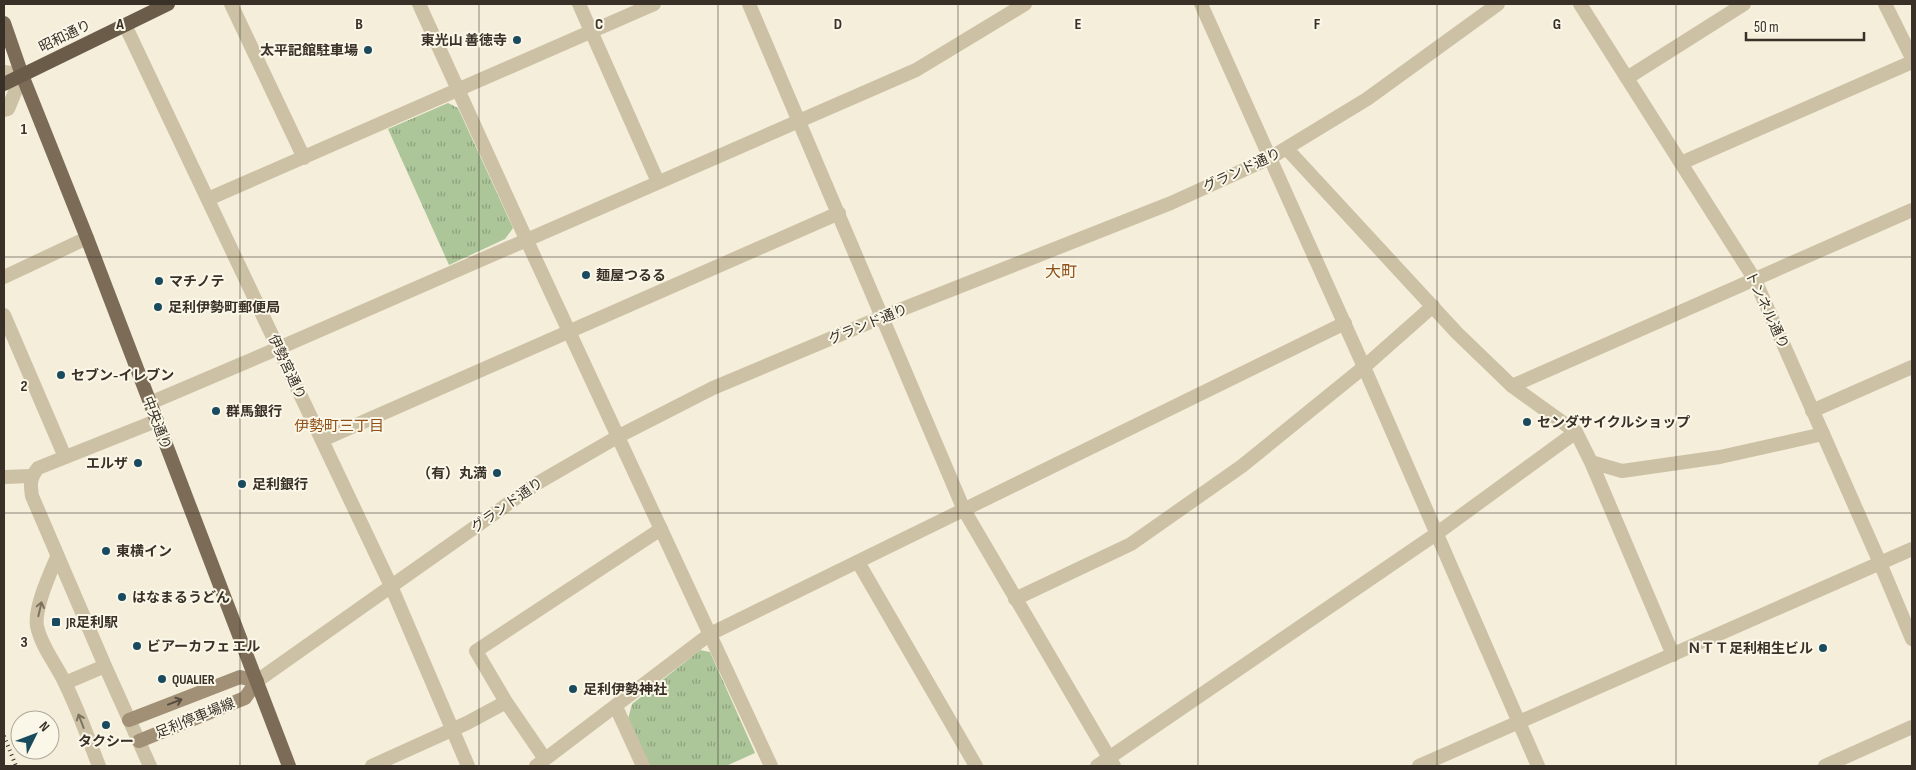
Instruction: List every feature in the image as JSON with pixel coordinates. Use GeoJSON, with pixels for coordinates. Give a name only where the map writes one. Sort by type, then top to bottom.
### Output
{"type":"FeatureCollection","features":[{"type":"Feature","properties":{"kind":"highway","name":"昭和通り"},"geometry":{"type":"LineString","coordinates":[[4,84],[168,4]]}},
{"type":"Feature","properties":{"kind":"main road","name":"中央通り"},"geometry":{"type":"LineString","coordinates":[[4,23],[22,75],[87,238],[289,766]]}},
{"type":"Feature","properties":{"kind":"main road","name":"足利停車場線"},"geometry":{"type":"LineString","coordinates":[[129,720],[240,678],[257,682],[245,698],[138,741]]}},
{"type":"Feature","properties":{"kind":"street"},"geometry":{"type":"LineString","coordinates":[[231,4],[304,158]]}},
{"type":"Feature","properties":{"kind":"street"},"geometry":{"type":"LineString","coordinates":[[419,4],[771,766]]}},
{"type":"Feature","properties":{"kind":"street"},"geometry":{"type":"LineString","coordinates":[[579,4],[658,182]]}},
{"type":"Feature","properties":{"kind":"street"},"geometry":{"type":"LineString","coordinates":[[208,199],[654,4]]}},
{"type":"Feature","properties":{"kind":"street"},"geometry":{"type":"LineString","coordinates":[[749,4],[964,510],[1112,762]]}},
{"type":"Feature","properties":{"kind":"street"},"geometry":{"type":"LineString","coordinates":[[150,403],[527,241],[916,70],[1025,4]]}},
{"type":"Feature","properties":{"kind":"street"},"geometry":{"type":"LineString","coordinates":[[1201,4],[1345,323],[1538,766]]}},
{"type":"Feature","properties":{"kind":"street","name":"グランド通り"},"geometry":{"type":"LineString","coordinates":[[257,682],[536,484],[618,436],[713,388],[1171,202],[1270,158],[1367,100],[1498,4]]}},
{"type":"Feature","properties":{"kind":"street","name":"トンネル通り"},"geometry":{"type":"LineString","coordinates":[[1580,4],[1754,280],[1912,639]]}},
{"type":"Feature","properties":{"kind":"street"},"geometry":{"type":"LineString","coordinates":[[1627,78],[1744,4]]}},
{"type":"Feature","properties":{"kind":"street"},"geometry":{"type":"LineString","coordinates":[[1886,4],[1912,58]]}},
{"type":"Feature","properties":{"kind":"street","name":"伊勢宮通り"},"geometry":{"type":"LineString","coordinates":[[125,25],[391,586],[468,766]]}},
{"type":"Feature","properties":{"kind":"street"},"geometry":{"type":"LineString","coordinates":[[1681,162],[1912,62]]}},
{"type":"Feature","properties":{"kind":"street"},"geometry":{"type":"LineString","coordinates":[[4,72],[22,75],[8,108],[4,110]]}},
{"type":"Feature","properties":{"kind":"street"},"geometry":{"type":"LineString","coordinates":[[1287,149],[1457,333],[1512,386],[1576,432],[1591,462],[1673,655]]}},
{"type":"Feature","properties":{"kind":"street"},"geometry":{"type":"LineString","coordinates":[[1512,386],[1912,210]]}},
{"type":"Feature","properties":{"kind":"street"},"geometry":{"type":"LineString","coordinates":[[322,440],[838,213]]}},
{"type":"Feature","properties":{"kind":"street"},"geometry":{"type":"LineString","coordinates":[[4,277],[87,238]]}},
{"type":"Feature","properties":{"kind":"street"},"geometry":{"type":"LineString","coordinates":[[1015,599],[1131,544],[1242,466],[1364,367],[1433,306]]}},
{"type":"Feature","properties":{"kind":"street"},"geometry":{"type":"LineString","coordinates":[[4,315],[65,457]]}},
{"type":"Feature","properties":{"kind":"street"},"geometry":{"type":"LineString","coordinates":[[661,529],[476,651],[540,763],[710,634],[1345,323]]}},
{"type":"Feature","properties":{"kind":"street"},"geometry":{"type":"LineString","coordinates":[[1812,411],[1912,367]]}},
{"type":"Feature","properties":{"kind":"street"},"geometry":{"type":"LineString","coordinates":[[150,766],[32,496],[31,476],[38,468],[156,420]]}},
{"type":"Feature","properties":{"kind":"street"},"geometry":{"type":"LineString","coordinates":[[1097,766],[1112,762],[1436,534],[1576,432]]}},
{"type":"Feature","properties":{"kind":"street"},"geometry":{"type":"LineString","coordinates":[[1591,462],[1622,471],[1720,457],[1823,434]]}},
{"type":"Feature","properties":{"kind":"street"},"geometry":{"type":"LineString","coordinates":[[4,477],[31,476]]}},
{"type":"Feature","properties":{"kind":"street"},"geometry":{"type":"LineString","coordinates":[[1418,766],[1912,549]]}},
{"type":"Feature","properties":{"kind":"street"},"geometry":{"type":"LineString","coordinates":[[57,556],[46,585],[37,626],[42,641],[65,683],[99,766]]}},
{"type":"Feature","properties":{"kind":"street"},"geometry":{"type":"LineString","coordinates":[[858,562],[976,766]]}},
{"type":"Feature","properties":{"kind":"street"},"geometry":{"type":"LineString","coordinates":[[65,683],[105,666]]}},
{"type":"Feature","properties":{"kind":"street"},"geometry":{"type":"LineString","coordinates":[[372,766],[452,730],[506,702]]}},
{"type":"Feature","properties":{"kind":"street"},"geometry":{"type":"LineString","coordinates":[[616,707],[642,766]]}},
{"type":"Feature","properties":{"kind":"street"},"geometry":{"type":"LineString","coordinates":[[1825,766],[1912,727]]}},
{"type":"Feature","properties":{"kind":"green space"},"geometry":{"type":"Polygon","coordinates":[[[448,103],[458,108],[513,228],[505,239],[449,265],[388,129],[448,103]]]}},
{"type":"Feature","properties":{"kind":"green space"},"geometry":{"type":"Polygon","coordinates":[[[700,650],[710,652],[755,753],[726,766],[649,766],[628,719],[632,704],[700,650]]]}},
{"type":"Feature","properties":{"kind":"railway"},"geometry":{"type":"LineString","coordinates":[[4,736],[16,766]]}},
{"type":"Feature","properties":{"kind":"place","name":"東光山 善徳寺"},"geometry":{"type":"Point","coordinates":[517,40]}},
{"type":"Feature","properties":{"kind":"place","name":"太平記館駐車場"},"geometry":{"type":"Point","coordinates":[368,50]}},
{"type":"Feature","properties":{"kind":"place","name":"麺屋つるる"},"geometry":{"type":"Point","coordinates":[586,275]}},
{"type":"Feature","properties":{"kind":"place","name":"マチノテ"},"geometry":{"type":"Point","coordinates":[159,281]}},
{"type":"Feature","properties":{"kind":"place","name":"足利伊勢町郵便局"},"geometry":{"type":"Point","coordinates":[158,307]}},
{"type":"Feature","properties":{"kind":"place","name":"セブン-イレブン"},"geometry":{"type":"Point","coordinates":[61,375]}},
{"type":"Feature","properties":{"kind":"place","name":"群馬銀行"},"geometry":{"type":"Point","coordinates":[216,411]}},
{"type":"Feature","properties":{"kind":"place","name":"センダサイクルショップ"},"geometry":{"type":"Point","coordinates":[1527,422]}},
{"type":"Feature","properties":{"kind":"place","name":"エルザ"},"geometry":{"type":"Point","coordinates":[138,463]}},
{"type":"Feature","properties":{"kind":"place","name":"（有）丸満"},"geometry":{"type":"Point","coordinates":[497,473]}},
{"type":"Feature","properties":{"kind":"place","name":"足利銀行"},"geometry":{"type":"Point","coordinates":[242,484]}},
{"type":"Feature","properties":{"kind":"place","name":"東横イン"},"geometry":{"type":"Point","coordinates":[106,551]}},
{"type":"Feature","properties":{"kind":"place","name":"はなまるうどん"},"geometry":{"type":"Point","coordinates":[122,597]}},
{"type":"Feature","properties":{"kind":"place","name":"JR足利駅"},"geometry":{"type":"Point","coordinates":[56,622]}},
{"type":"Feature","properties":{"kind":"place","name":"ビアーカフェ エル"},"geometry":{"type":"Point","coordinates":[137,646]}},
{"type":"Feature","properties":{"kind":"place","name":"ＮＴＴ足利相生ビル"},"geometry":{"type":"Point","coordinates":[1823,648]}},
{"type":"Feature","properties":{"kind":"place","name":"QUALIER"},"geometry":{"type":"Point","coordinates":[162,679]}},
{"type":"Feature","properties":{"kind":"place","name":"足利伊勢神社"},"geometry":{"type":"Point","coordinates":[573,689]}},
{"type":"Feature","properties":{"kind":"place","name":"タクシー"},"geometry":{"type":"Point","coordinates":[106,725]}},
{"type":"Feature","properties":{"kind":"district","name":"大町"},"geometry":{"type":"Point","coordinates":[1061,272]}},
{"type":"Feature","properties":{"kind":"district","name":"伊勢町三丁目"},"geometry":{"type":"Point","coordinates":[339,426]}}]}
